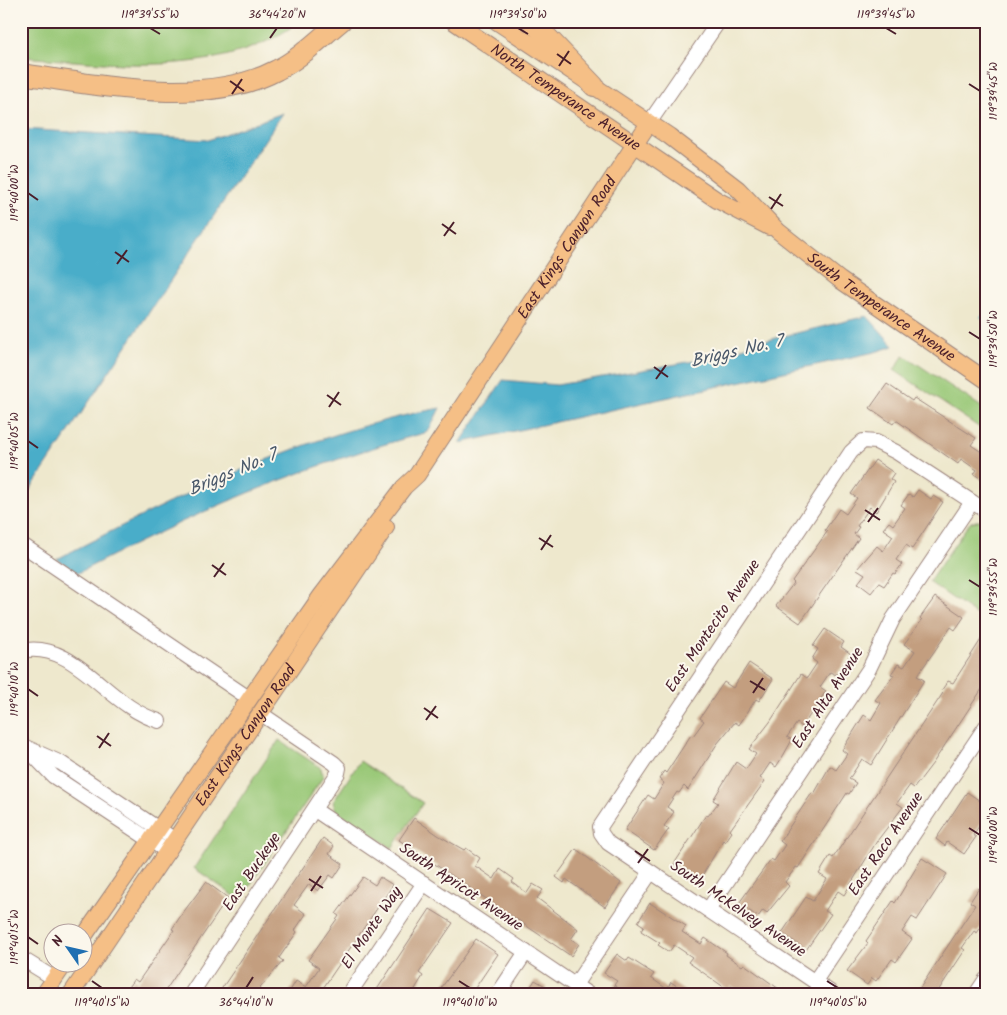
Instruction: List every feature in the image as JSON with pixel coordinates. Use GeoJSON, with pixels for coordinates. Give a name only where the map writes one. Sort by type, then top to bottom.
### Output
{"type":"FeatureCollection","features":[{"type":"Feature","properties":{"kind":"highway"},"geometry":{"type":"LineString","coordinates":[[21,74],[149,90],[226,86],[248,82],[277,70],[296,58],[341,21]]}},
{"type":"Feature","properties":{"kind":"highway"},"geometry":{"type":"LineString","coordinates":[[532,21],[594,86]]}},
{"type":"Feature","properties":{"kind":"main road","name":"North Temperance Avenue"},"geometry":{"type":"LineString","coordinates":[[453,21],[653,157]]}},
{"type":"Feature","properties":{"kind":"main road","name":"North Temperance Avenue"},"geometry":{"type":"LineString","coordinates":[[496,21],[669,136]]}},
{"type":"Feature","properties":{"kind":"main road","name":"East Kings Canyon Road"},"geometry":{"type":"LineString","coordinates":[[71,994],[410,491],[417,475],[649,123]]}},
{"type":"Feature","properties":{"kind":"main road","name":"South Temperance Avenue"},"geometry":{"type":"LineString","coordinates":[[669,136],[738,190],[778,231],[857,292],[986,380]]}},
{"type":"Feature","properties":{"kind":"main road","name":"South Temperance Avenue"},"geometry":{"type":"LineString","coordinates":[[653,157],[717,200],[778,231]]}},
{"type":"Feature","properties":{"kind":"main road","name":"East Kings Canyon Road"},"geometry":{"type":"LineString","coordinates":[[92,925],[307,616],[404,487],[417,475]]}},
{"type":"Feature","properties":{"kind":"main road"},"geometry":{"type":"LineString","coordinates":[[260,713],[260,700],[291,652],[307,616]]}},
{"type":"Feature","properties":{"kind":"main road"},"geometry":{"type":"LineString","coordinates":[[44,994],[60,972]]}},
{"type":"Feature","properties":{"kind":"street","name":"East Kings Canyon Road"},"geometry":{"type":"LineString","coordinates":[[649,123],[719,21]]}},
{"type":"Feature","properties":{"kind":"street","name":"East Montecito Avenue"},"geometry":{"type":"LineString","coordinates":[[601,833],[603,821],[851,452],[862,441],[876,442],[896,452],[972,502]]}},
{"type":"Feature","properties":{"kind":"street"},"geometry":{"type":"LineString","coordinates":[[972,502],[986,511]]}},
{"type":"Feature","properties":{"kind":"street","name":"East Alta Avenue"},"geometry":{"type":"LineString","coordinates":[[708,910],[869,669],[893,619],[972,502]]}},
{"type":"Feature","properties":{"kind":"street"},"geometry":{"type":"LineString","coordinates":[[21,544],[250,699]]}},
{"type":"Feature","properties":{"kind":"street"},"geometry":{"type":"LineString","coordinates":[[21,651],[44,649],[57,654],[82,670],[125,706],[140,715],[159,721]]}},
{"type":"Feature","properties":{"kind":"street","name":"East Buckeye"},"geometry":{"type":"LineString","coordinates":[[191,994],[338,773],[339,768],[260,713]]}},
{"type":"Feature","properties":{"kind":"street","name":"East Raco Avenue"},"geometry":{"type":"LineString","coordinates":[[814,982],[986,726]]}},
{"type":"Feature","properties":{"kind":"street"},"geometry":{"type":"LineString","coordinates":[[25,748],[61,763],[172,846]]}},
{"type":"Feature","properties":{"kind":"street","name":"South Apricot Avenue"},"geometry":{"type":"LineString","coordinates":[[315,810],[588,994]]}},
{"type":"Feature","properties":{"kind":"street","name":"South McKelvey Avenue"},"geometry":{"type":"LineString","coordinates":[[601,833],[608,843],[833,994]]}},
{"type":"Feature","properties":{"kind":"street"},"geometry":{"type":"LineString","coordinates":[[575,985],[651,872]]}},
{"type":"Feature","properties":{"kind":"street","name":"El Monte Way"},"geometry":{"type":"LineString","coordinates":[[349,994],[424,883]]}},
{"type":"Feature","properties":{"kind":"street"},"geometry":{"type":"LineString","coordinates":[[498,994],[526,952]]}},
{"type":"Feature","properties":{"kind":"street"},"geometry":{"type":"LineString","coordinates":[[21,958],[55,979]]}},
{"type":"Feature","properties":{"kind":"street"},"geometry":{"type":"LineString","coordinates":[[976,994],[986,980]]}},
{"type":"Feature","properties":{"kind":"green space"},"geometry":{"type":"Polygon","coordinates":[[[21,21],[300,21],[269,40],[236,53],[202,60],[166,64],[129,64],[21,57],[21,21]]]}},
{"type":"Feature","properties":{"kind":"green space"},"geometry":{"type":"Polygon","coordinates":[[[904,355],[986,410],[986,432],[894,370],[904,355]]]}},
{"type":"Feature","properties":{"kind":"green space"},"geometry":{"type":"Polygon","coordinates":[[[983,520],[986,522],[986,611],[981,618],[929,582],[970,522],[983,520]]]}},
{"type":"Feature","properties":{"kind":"green space"},"geometry":{"type":"Polygon","coordinates":[[[279,740],[321,768],[323,777],[240,900],[194,868],[279,740]]]}},
{"type":"Feature","properties":{"kind":"green space"},"geometry":{"type":"Polygon","coordinates":[[[360,761],[423,803],[392,848],[336,811],[333,802],[360,761]]]}},
{"type":"Feature","properties":{"kind":"water"},"geometry":{"type":"Polygon","coordinates":[[[283,113],[21,503],[21,129],[208,140],[283,113]]]}},
{"type":"Feature","properties":{"kind":"water","name":"Briggs No. 7"},"geometry":{"type":"Polygon","coordinates":[[[867,316],[894,346],[875,352],[460,443],[503,380],[557,385],[705,359],[776,338],[867,316]]]}},
{"type":"Feature","properties":{"kind":"water"},"geometry":{"type":"Polygon","coordinates":[[[440,408],[428,432],[337,460],[249,493],[120,551],[78,573],[57,559],[196,490],[291,450],[340,433],[440,408]]]}},
{"type":"Feature","properties":{"kind":"building"},"geometry":{"type":"Polygon","coordinates":[[[887,384],[912,401],[914,398],[976,438],[971,445],[986,455],[986,482],[974,474],[977,470],[961,459],[958,464],[896,420],[893,424],[870,408],[887,384]]]}},
{"type":"Feature","properties":{"kind":"building"},"geometry":{"type":"Polygon","coordinates":[[[875,460],[894,473],[890,479],[894,482],[876,512],[870,507],[857,526],[859,527],[854,534],[859,538],[800,623],[776,606],[794,583],[792,581],[827,532],[825,530],[839,509],[846,514],[857,498],[851,494],[875,460]]]}},
{"type":"Feature","properties":{"kind":"building"},"geometry":{"type":"Polygon","coordinates":[[[918,490],[931,499],[933,496],[943,502],[912,549],[906,545],[896,560],[902,564],[895,574],[893,573],[884,586],[879,583],[871,593],[858,583],[865,574],[857,569],[877,546],[883,551],[893,536],[883,529],[889,522],[893,525],[905,508],[901,505],[909,494],[913,497],[918,490]]]}},
{"type":"Feature","properties":{"kind":"building"},"geometry":{"type":"Polygon","coordinates":[[[935,597],[964,617],[955,630],[951,627],[917,676],[924,680],[871,765],[862,759],[849,779],[856,783],[849,794],[847,793],[798,868],[796,867],[785,882],[789,886],[767,913],[763,910],[758,917],[739,903],[771,859],[774,861],[785,845],[780,841],[812,793],[814,794],[830,766],[836,770],[847,754],[842,750],[864,715],[871,720],[881,703],[875,700],[894,675],[891,674],[898,664],[904,667],[915,651],[904,644],[922,620],[920,618],[935,597]]]}},
{"type":"Feature","properties":{"kind":"building"},"geometry":{"type":"Polygon","coordinates":[[[825,629],[844,642],[841,647],[851,654],[836,675],[830,672],[820,687],[826,691],[802,727],[797,723],[787,737],[792,740],[783,756],[776,767],[770,763],[760,778],[765,781],[730,830],[732,832],[725,842],[723,840],[699,881],[674,864],[706,815],[708,816],[718,803],[713,800],[736,762],[746,769],[756,754],[749,749],[770,722],[801,674],[807,678],[817,663],[812,659],[818,649],[813,646],[825,629]]]}},
{"type":"Feature","properties":{"kind":"building"},"geometry":{"type":"Polygon","coordinates":[[[986,632],[986,683],[933,763],[914,788],[910,785],[897,803],[903,807],[877,841],[844,895],[838,891],[825,911],[831,914],[806,950],[782,933],[806,897],[813,901],[827,879],[819,874],[830,856],[833,858],[943,693],[941,691],[948,681],[953,683],[986,632]]]}},
{"type":"Feature","properties":{"kind":"building"},"geometry":{"type":"Polygon","coordinates":[[[749,663],[773,679],[759,701],[756,699],[739,725],[735,722],[717,744],[688,790],[684,786],[679,793],[677,792],[667,807],[674,812],[664,826],[669,829],[654,850],[625,830],[648,795],[654,799],[664,783],[659,779],[664,771],[666,773],[691,735],[693,736],[704,721],[700,718],[724,682],[733,688],[749,663]]]}},
{"type":"Feature","properties":{"kind":"building"},"geometry":{"type":"Polygon","coordinates":[[[967,792],[986,805],[986,816],[973,835],[976,837],[964,854],[947,842],[945,846],[936,839],[967,792]]]}},
{"type":"Feature","properties":{"kind":"building"},"geometry":{"type":"Polygon","coordinates":[[[414,818],[438,835],[464,850],[466,848],[480,858],[475,866],[494,879],[500,869],[514,879],[512,882],[527,893],[533,884],[543,890],[537,898],[578,929],[571,939],[579,944],[571,956],[399,840],[414,818]]]}},
{"type":"Feature","properties":{"kind":"building"},"geometry":{"type":"Polygon","coordinates":[[[323,838],[334,846],[329,854],[343,864],[334,878],[330,875],[318,891],[309,884],[294,905],[306,914],[295,930],[297,932],[279,958],[283,961],[255,994],[218,994],[323,838]]]}},
{"type":"Feature","properties":{"kind":"building"},"geometry":{"type":"Polygon","coordinates":[[[576,849],[621,883],[605,907],[566,879],[564,883],[556,877],[576,849]]]}},
{"type":"Feature","properties":{"kind":"building"},"geometry":{"type":"Polygon","coordinates":[[[922,858],[947,874],[917,920],[912,917],[902,932],[912,939],[896,962],[892,959],[876,981],[872,978],[867,985],[847,971],[868,943],[866,941],[893,901],[895,903],[922,858]]]}},
{"type":"Feature","properties":{"kind":"building"},"geometry":{"type":"Polygon","coordinates":[[[363,877],[375,885],[380,877],[393,885],[319,994],[288,994],[296,981],[306,987],[319,968],[308,960],[339,916],[336,914],[363,877]]]}},
{"type":"Feature","properties":{"kind":"building"},"geometry":{"type":"Polygon","coordinates":[[[206,882],[228,898],[163,994],[123,994],[134,979],[138,982],[174,930],[172,929],[182,914],[206,882]]]}},
{"type":"Feature","properties":{"kind":"building"},"geometry":{"type":"Polygon","coordinates":[[[979,888],[986,893],[986,920],[977,933],[974,931],[962,948],[965,950],[936,994],[916,994],[975,905],[970,902],[979,888]]]}},
{"type":"Feature","properties":{"kind":"building"},"geometry":{"type":"Polygon","coordinates":[[[650,903],[686,926],[682,932],[701,944],[705,938],[727,953],[726,955],[742,966],[744,964],[786,994],[743,994],[731,986],[728,990],[688,962],[692,957],[674,945],[669,952],[658,945],[660,943],[641,931],[644,926],[638,922],[650,903]]]}},
{"type":"Feature","properties":{"kind":"building"},"geometry":{"type":"Polygon","coordinates":[[[430,909],[453,923],[419,973],[423,976],[412,994],[374,994],[430,909]]]}},
{"type":"Feature","properties":{"kind":"building"},"geometry":{"type":"Polygon","coordinates":[[[476,939],[498,954],[471,994],[437,994],[476,939]]]}},
{"type":"Feature","properties":{"kind":"building"},"geometry":{"type":"Polygon","coordinates":[[[617,954],[627,961],[629,958],[654,974],[651,978],[667,989],[671,982],[689,994],[630,994],[625,990],[624,992],[614,985],[617,981],[604,973],[617,954]]]}},
{"type":"Feature","properties":{"kind":"building"},"geometry":{"type":"Polygon","coordinates":[[[535,980],[547,987],[542,994],[526,994],[535,980]]]}}]}
